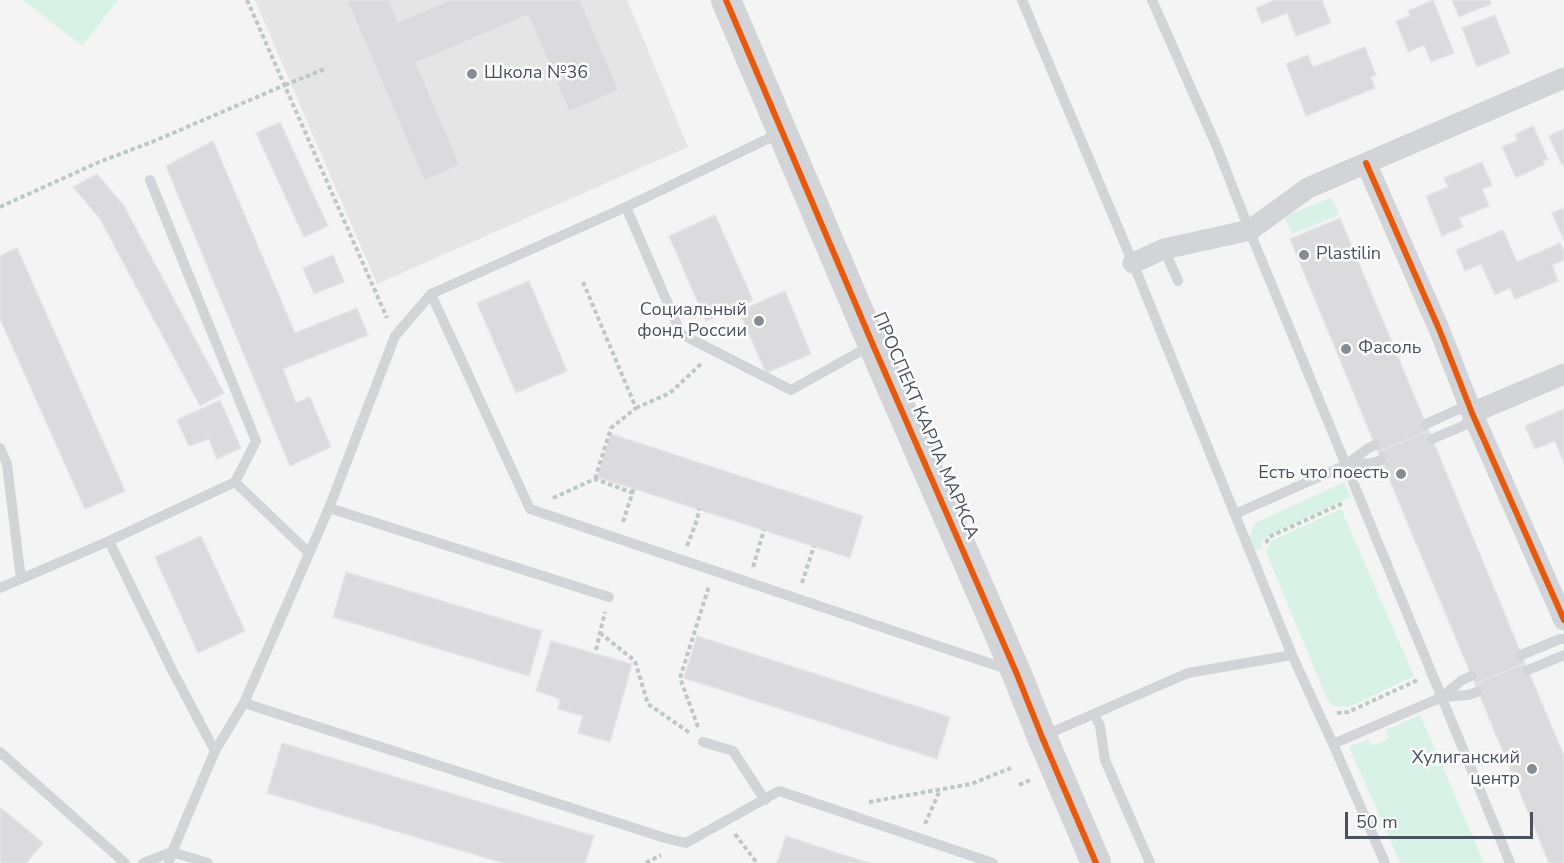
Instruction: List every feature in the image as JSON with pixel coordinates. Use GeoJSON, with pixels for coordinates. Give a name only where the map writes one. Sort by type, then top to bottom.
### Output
{"type":"FeatureCollection","features":[{"type":"Feature","properties":{"kind":"street","name":"ПРОСПЕКТ КАРЛА МАРКСА"},"geometry":{"type":"LineString","coordinates":[[726,0],[1096,863]]}},
{"type":"Feature","properties":{"kind":"street"},"geometry":{"type":"LineString","coordinates":[[1133,263],[1164,249],[1250,230],[1308,188],[1564,78]]}},
{"type":"Feature","properties":{"kind":"street"},"geometry":{"type":"LineString","coordinates":[[1366,163],[1439,329],[1472,413],[1564,620]]}},
{"type":"Feature","properties":{"kind":"street"},"geometry":{"type":"LineString","coordinates":[[1472,413],[1564,374]]}},
{"type":"Feature","properties":{"kind":"lane"},"geometry":{"type":"LineString","coordinates":[[1022,0],[1133,263],[1292,654],[1384,863]]}},
{"type":"Feature","properties":{"kind":"lane"},"geometry":{"type":"LineString","coordinates":[[1152,0],[1217,147],[1510,863]]}},
{"type":"Feature","properties":{"kind":"lane"},"geometry":{"type":"LineString","coordinates":[[170,857],[215,751],[244,703],[329,508],[395,336],[431,294],[626,207],[783,132]]}},
{"type":"Feature","properties":{"kind":"lane"},"geometry":{"type":"LineString","coordinates":[[0,588],[109,541],[235,482],[256,441],[150,180]]}},
{"type":"Feature","properties":{"kind":"lane"},"geometry":{"type":"LineString","coordinates":[[626,207],[681,334],[791,390],[873,345]]}},
{"type":"Feature","properties":{"kind":"lane"},"geometry":{"type":"LineString","coordinates":[[1164,249],[1178,281]]}},
{"type":"Feature","properties":{"kind":"lane"},"geometry":{"type":"LineString","coordinates":[[431,294],[530,509],[1016,672]]}},
{"type":"Feature","properties":{"kind":"lane"},"geometry":{"type":"LineString","coordinates":[[1426,423],[1459,409],[1472,413],[1465,424],[1432,438]]}},
{"type":"Feature","properties":{"kind":"lane"},"geometry":{"type":"LineString","coordinates":[[1235,514],[1346,465],[1376,445]]}},
{"type":"Feature","properties":{"kind":"lane"},"geometry":{"type":"LineString","coordinates":[[0,448],[8,464],[21,579]]}},
{"type":"Feature","properties":{"kind":"lane"},"geometry":{"type":"LineString","coordinates":[[1346,465],[1373,463],[1381,460]]}},
{"type":"Feature","properties":{"kind":"lane"},"geometry":{"type":"LineString","coordinates":[[235,482],[309,553]]}},
{"type":"Feature","properties":{"kind":"lane"},"geometry":{"type":"LineString","coordinates":[[329,508],[609,597]]}},
{"type":"Feature","properties":{"kind":"lane"},"geometry":{"type":"LineString","coordinates":[[109,541],[172,670],[215,751]]}},
{"type":"Feature","properties":{"kind":"lane"},"geometry":{"type":"LineString","coordinates":[[1521,655],[1564,639]]}},
{"type":"Feature","properties":{"kind":"lane"},"geometry":{"type":"LineString","coordinates":[[1042,737],[1188,673],[1292,654]]}},
{"type":"Feature","properties":{"kind":"lane"},"geometry":{"type":"LineString","coordinates":[[1528,670],[1564,655]]}},
{"type":"Feature","properties":{"kind":"lane"},"geometry":{"type":"LineString","coordinates":[[1333,744],[1442,697],[1462,680],[1471,676]]}},
{"type":"Feature","properties":{"kind":"lane"},"geometry":{"type":"LineString","coordinates":[[1442,697],[1477,692]]}},
{"type":"Feature","properties":{"kind":"lane"},"geometry":{"type":"LineString","coordinates":[[244,703],[664,838],[686,843],[779,791],[993,863]]}},
{"type":"Feature","properties":{"kind":"lane"},"geometry":{"type":"LineString","coordinates":[[1095,714],[1100,726],[1105,760],[1150,863]]}},
{"type":"Feature","properties":{"kind":"lane"},"geometry":{"type":"LineString","coordinates":[[703,742],[733,752],[765,800]]}},
{"type":"Feature","properties":{"kind":"lane"},"geometry":{"type":"LineString","coordinates":[[0,752],[125,863]]}},
{"type":"Feature","properties":{"kind":"lane"},"geometry":{"type":"LineString","coordinates":[[143,863],[170,857],[208,863]]}},
{"type":"Feature","properties":{"kind":"path"},"geometry":{"type":"LineString","coordinates":[[247,0],[395,336]]}},
{"type":"Feature","properties":{"kind":"path"},"geometry":{"type":"LineString","coordinates":[[0,207],[99,162],[325,69]]}},
{"type":"Feature","properties":{"kind":"path"},"geometry":{"type":"LineString","coordinates":[[583,282],[636,408]]}},
{"type":"Feature","properties":{"kind":"path"},"geometry":{"type":"LineString","coordinates":[[595,479],[611,428],[636,408],[670,393],[715,351]]}},
{"type":"Feature","properties":{"kind":"path"},"geometry":{"type":"LineString","coordinates":[[530,509],[595,479],[634,491],[617,538]]}},
{"type":"Feature","properties":{"kind":"path"},"geometry":{"type":"LineString","coordinates":[[1261,551],[1269,537],[1359,496]]}},
{"type":"Feature","properties":{"kind":"path"},"geometry":{"type":"LineString","coordinates":[[682,560],[699,509]]}},
{"type":"Feature","properties":{"kind":"path"},"geometry":{"type":"LineString","coordinates":[[748,582],[764,530]]}},
{"type":"Feature","properties":{"kind":"path"},"geometry":{"type":"LineString","coordinates":[[797,599],[813,546]]}},
{"type":"Feature","properties":{"kind":"path"},"geometry":{"type":"LineString","coordinates":[[703,742],[680,678],[714,571]]}},
{"type":"Feature","properties":{"kind":"path"},"geometry":{"type":"LineString","coordinates":[[596,650],[609,597]]}},
{"type":"Feature","properties":{"kind":"path"},"geometry":{"type":"LineString","coordinates":[[600,633],[635,661],[648,704],[703,742]]}},
{"type":"Feature","properties":{"kind":"path"},"geometry":{"type":"LineString","coordinates":[[1333,711],[1348,712],[1432,674]]}},
{"type":"Feature","properties":{"kind":"path"},"geometry":{"type":"LineString","coordinates":[[829,808],[971,784],[1011,768]]}},
{"type":"Feature","properties":{"kind":"path"},"geometry":{"type":"LineString","coordinates":[[919,838],[940,789]]}},
{"type":"Feature","properties":{"kind":"path"},"geometry":{"type":"LineString","coordinates":[[725,821],[757,863]]}},
{"type":"Feature","properties":{"kind":"shaded area","name":"Школа №36"},"geometry":{"type":"Polygon","coordinates":[[[255,0],[627,0],[688,147],[377,284],[255,0]]]}},
{"type":"Feature","properties":{"kind":"green space"},"geometry":{"type":"Polygon","coordinates":[[[23,0],[118,0],[82,46],[23,0]]]}},
{"type":"Feature","properties":{"kind":"green space"},"geometry":{"type":"Polygon","coordinates":[[[1332,197],[1339,215],[1292,234],[1284,217],[1332,197]]]}},
{"type":"Feature","properties":{"kind":"green space"},"geometry":{"type":"Polygon","coordinates":[[[1344,482],[1351,497],[1273,533],[1261,543],[1262,548],[1253,552],[1251,538],[1255,523],[1344,482]]]}},
{"type":"Feature","properties":{"kind":"green space"},"geometry":{"type":"Polygon","coordinates":[[[1341,509],[1414,676],[1349,707],[1333,706],[1327,699],[1266,552],[1271,541],[1341,509]]]}},
{"type":"Feature","properties":{"kind":"green space"},"geometry":{"type":"Polygon","coordinates":[[[1420,715],[1484,863],[1400,863],[1349,747],[1368,739],[1372,746],[1389,738],[1386,730],[1420,715]]]}},
{"type":"Feature","properties":{"kind":"building"},"geometry":{"type":"Polygon","coordinates":[[[347,0],[389,0],[398,22],[449,0],[580,0],[619,90],[569,112],[528,15],[416,63],[460,165],[424,181],[347,0]]]}},
{"type":"Feature","properties":{"kind":"building"},"geometry":{"type":"Polygon","coordinates":[[[1275,0],[1322,0],[1331,23],[1296,36],[1287,13],[1262,23],[1256,8],[1275,0]]]}},
{"type":"Feature","properties":{"kind":"building"},"geometry":{"type":"Polygon","coordinates":[[[1433,0],[1454,53],[1431,62],[1424,45],[1408,52],[1396,21],[1410,16],[1408,11],[1433,0]]]}},
{"type":"Feature","properties":{"kind":"building"},"geometry":{"type":"Polygon","coordinates":[[[1452,0],[1490,0],[1491,4],[1459,17],[1452,0]]]}},
{"type":"Feature","properties":{"kind":"building"},"geometry":{"type":"Polygon","coordinates":[[[1495,15],[1510,53],[1477,67],[1462,28],[1495,15]]]}},
{"type":"Feature","properties":{"kind":"building"},"geometry":{"type":"Polygon","coordinates":[[[1365,47],[1376,75],[1371,77],[1375,88],[1306,116],[1286,64],[1308,55],[1313,67],[1365,47]]]}},
{"type":"Feature","properties":{"kind":"building"},"geometry":{"type":"Polygon","coordinates":[[[280,122],[328,226],[304,237],[256,133],[280,122]]]}},
{"type":"Feature","properties":{"kind":"building"},"geometry":{"type":"Polygon","coordinates":[[[1533,126],[1548,159],[1543,161],[1545,164],[1516,178],[1502,147],[1518,140],[1515,135],[1533,126]]]}},
{"type":"Feature","properties":{"kind":"building"},"geometry":{"type":"Polygon","coordinates":[[[1564,129],[1564,164],[1562,165],[1549,136],[1564,129]]]}},
{"type":"Feature","properties":{"kind":"building"},"geometry":{"type":"Polygon","coordinates":[[[213,141],[295,333],[357,308],[368,335],[283,369],[296,403],[310,397],[331,447],[290,466],[166,166],[213,141]]]}},
{"type":"Feature","properties":{"kind":"building"},"geometry":{"type":"Polygon","coordinates":[[[1482,162],[1492,185],[1482,189],[1489,206],[1459,218],[1463,227],[1442,236],[1426,196],[1448,187],[1444,178],[1482,162]]]}},
{"type":"Feature","properties":{"kind":"building"},"geometry":{"type":"Polygon","coordinates":[[[97,174],[124,206],[224,393],[200,406],[100,219],[73,187],[97,174]]]}},
{"type":"Feature","properties":{"kind":"building"},"geometry":{"type":"Polygon","coordinates":[[[1564,208],[1564,240],[1552,213],[1564,208]]]}},
{"type":"Feature","properties":{"kind":"building"},"geometry":{"type":"Polygon","coordinates":[[[715,215],[753,300],[706,321],[669,236],[715,215]]]}},
{"type":"Feature","properties":{"kind":"building"},"geometry":{"type":"Polygon","coordinates":[[[1340,218],[1429,431],[1378,452],[1290,239],[1340,218]]]}},
{"type":"Feature","properties":{"kind":"building"},"geometry":{"type":"Polygon","coordinates":[[[1503,230],[1517,262],[1560,243],[1564,251],[1564,260],[1552,265],[1558,281],[1515,299],[1510,288],[1495,295],[1481,264],[1465,271],[1456,250],[1503,230]]]}},
{"type":"Feature","properties":{"kind":"building"},"geometry":{"type":"Polygon","coordinates":[[[17,248],[125,491],[85,509],[0,319],[0,256],[17,248]]]}},
{"type":"Feature","properties":{"kind":"building"},"geometry":{"type":"Polygon","coordinates":[[[333,255],[344,282],[314,294],[303,268],[333,255]]]}},
{"type":"Feature","properties":{"kind":"building"},"geometry":{"type":"Polygon","coordinates":[[[529,281],[567,371],[516,393],[477,303],[529,281]]]}},
{"type":"Feature","properties":{"kind":"building"},"geometry":{"type":"Polygon","coordinates":[[[785,291],[811,354],[766,373],[739,311],[785,291]]]}},
{"type":"Feature","properties":{"kind":"building"},"geometry":{"type":"Polygon","coordinates":[[[220,400],[241,448],[217,459],[209,439],[189,446],[177,420],[220,400]]]}},
{"type":"Feature","properties":{"kind":"building"},"geometry":{"type":"Polygon","coordinates":[[[1564,409],[1564,463],[1555,441],[1535,449],[1525,426],[1564,409]]]}},
{"type":"Feature","properties":{"kind":"building"},"geometry":{"type":"Polygon","coordinates":[[[1429,431],[1525,663],[1475,684],[1378,452],[1429,431]]]}},
{"type":"Feature","properties":{"kind":"building"},"geometry":{"type":"Polygon","coordinates":[[[611,434],[863,516],[850,558],[597,477],[611,434]]]}},
{"type":"Feature","properties":{"kind":"building"},"geometry":{"type":"Polygon","coordinates":[[[201,536],[245,631],[198,653],[155,557],[201,536]]]}},
{"type":"Feature","properties":{"kind":"building"},"geometry":{"type":"Polygon","coordinates":[[[346,572],[542,631],[529,676],[333,617],[346,572]]]}},
{"type":"Feature","properties":{"kind":"building"},"geometry":{"type":"Polygon","coordinates":[[[697,636],[950,717],[937,759],[684,678],[697,636]]]}},
{"type":"Feature","properties":{"kind":"building"},"geometry":{"type":"Polygon","coordinates":[[[551,641],[632,664],[610,742],[578,733],[583,716],[558,709],[560,699],[536,691],[551,641]]]}},
{"type":"Feature","properties":{"kind":"building"},"geometry":{"type":"Polygon","coordinates":[[[1525,663],[1564,756],[1564,863],[1549,863],[1475,684],[1525,663]]]}},
{"type":"Feature","properties":{"kind":"building"},"geometry":{"type":"Polygon","coordinates":[[[282,743],[594,836],[585,863],[503,863],[267,793],[282,743]]]}},
{"type":"Feature","properties":{"kind":"building"},"geometry":{"type":"Polygon","coordinates":[[[0,807],[43,843],[26,863],[0,863],[0,807]]]}},
{"type":"Feature","properties":{"kind":"building"},"geometry":{"type":"Polygon","coordinates":[[[786,836],[822,848],[869,863],[777,863],[786,836]]]}},
{"type":"Feature","properties":{"kind":"cycle path"},"geometry":{"type":"LineString","coordinates":[[726,0],[1096,863]]}},
{"type":"Feature","properties":{"kind":"cycle path"},"geometry":{"type":"LineString","coordinates":[[1366,163],[1439,329],[1472,413],[1564,620]]}},
{"type":"Feature","properties":{"kind":"place","name":"Школа №36"},"geometry":{"type":"Point","coordinates":[472,74]}},
{"type":"Feature","properties":{"kind":"place","name":"Plastilin"},"geometry":{"type":"Point","coordinates":[1304,255]}},
{"type":"Feature","properties":{"kind":"place","name":"Социальный фонд России"},"geometry":{"type":"Point","coordinates":[759,321]}},
{"type":"Feature","properties":{"kind":"place","name":"Фасоль"},"geometry":{"type":"Point","coordinates":[1346,349]}},
{"type":"Feature","properties":{"kind":"place","name":"Есть что поесть"},"geometry":{"type":"Point","coordinates":[1401,474]}},
{"type":"Feature","properties":{"kind":"place","name":"Хулиганский центр"},"geometry":{"type":"Point","coordinates":[1532,769]}}]}
